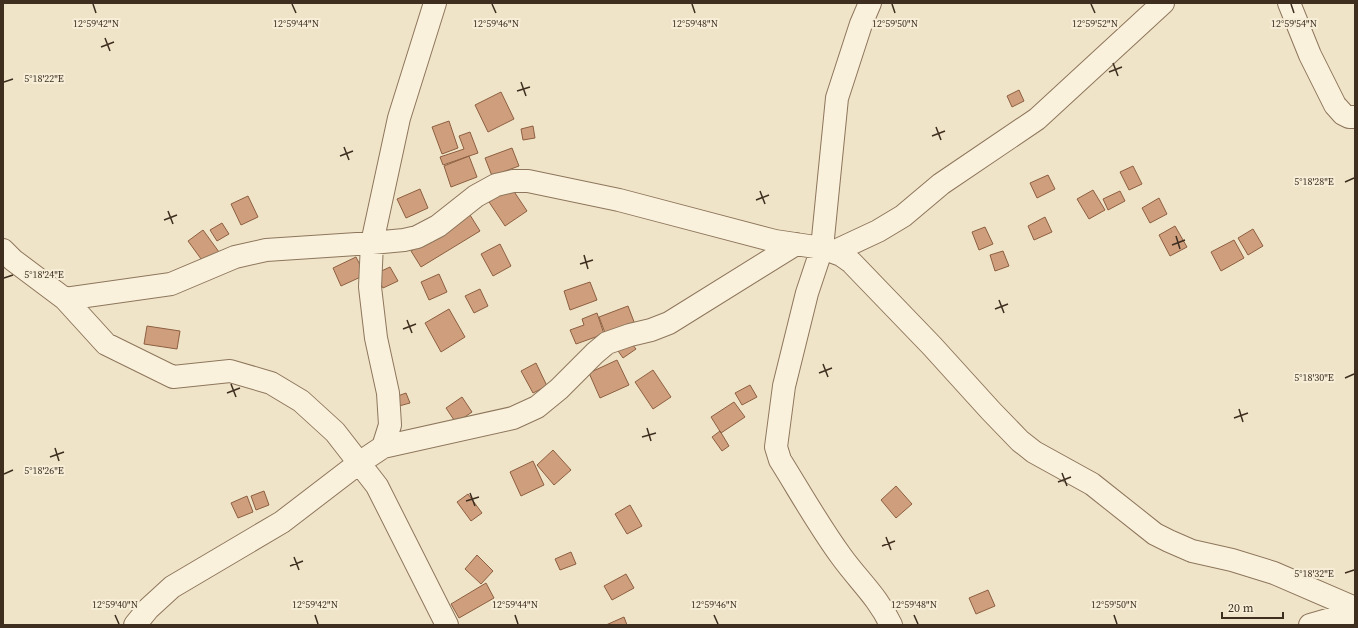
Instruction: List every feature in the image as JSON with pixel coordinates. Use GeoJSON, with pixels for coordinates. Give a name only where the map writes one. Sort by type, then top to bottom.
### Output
{"type":"FeatureCollection","features":[{"type":"Feature","properties":{"kind":"street"},"geometry":{"type":"LineString","coordinates":[[383,447],[390,425],[388,393],[376,338],[370,287],[372,243],[399,118],[435,3]]}},
{"type":"Feature","properties":{"kind":"street"},"geometry":{"type":"LineString","coordinates":[[870,3],[837,98],[827,250],[807,293],[786,378],[776,447],[780,460],[829,540],[876,599],[891,625]]}},
{"type":"Feature","properties":{"kind":"street"},"geometry":{"type":"LineString","coordinates":[[827,250],[878,230],[903,216],[941,184],[1037,119],[1163,3]]}},
{"type":"Feature","properties":{"kind":"street"},"geometry":{"type":"LineString","coordinates":[[1289,3],[1310,55],[1335,105],[1343,114],[1349,117],[1355,117]]}},
{"type":"Feature","properties":{"kind":"street"},"geometry":{"type":"LineString","coordinates":[[65,299],[171,284],[235,257],[266,250],[372,243],[404,240],[417,237],[438,226],[476,196],[496,185],[513,181],[528,181],[619,200],[775,241],[827,250],[840,255],[851,262],[932,346],[991,411],[1020,441],[1034,452],[1092,484],[1155,534],[1169,541],[1192,551],[1232,560],[1274,573],[1355,608]]}},
{"type":"Feature","properties":{"kind":"street"},"geometry":{"type":"LineString","coordinates":[[135,625],[148,609],[172,587],[282,522],[359,463],[383,447],[513,418],[537,407],[559,389],[595,353],[607,344],[630,334],[652,330],[669,323],[796,244]]}},
{"type":"Feature","properties":{"kind":"street"},"geometry":{"type":"LineString","coordinates":[[3,250],[13,260],[65,299],[106,344],[173,377],[230,371],[270,383],[301,401],[335,432],[377,486],[447,625]]}},
{"type":"Feature","properties":{"kind":"street"},"geometry":{"type":"LineString","coordinates":[[1310,625],[1355,612]]}},
{"type":"Feature","properties":{"kind":"building"},"geometry":{"type":"Polygon","coordinates":[[[1019,90],[1024,101],[1012,107],[1007,96],[1019,90]]]}},
{"type":"Feature","properties":{"kind":"building"},"geometry":{"type":"Polygon","coordinates":[[[501,92],[514,119],[488,132],[475,105],[501,92]]]}},
{"type":"Feature","properties":{"kind":"building"},"geometry":{"type":"Polygon","coordinates":[[[449,121],[458,148],[442,154],[432,127],[449,121]]]}},
{"type":"Feature","properties":{"kind":"building"},"geometry":{"type":"Polygon","coordinates":[[[533,126],[535,138],[523,140],[521,129],[533,126]]]}},
{"type":"Feature","properties":{"kind":"building"},"geometry":{"type":"Polygon","coordinates":[[[470,132],[478,153],[443,165],[440,157],[464,149],[459,136],[470,132]]]}},
{"type":"Feature","properties":{"kind":"building"},"geometry":{"type":"Polygon","coordinates":[[[512,148],[519,166],[492,176],[485,158],[512,148]]]}},
{"type":"Feature","properties":{"kind":"building"},"geometry":{"type":"Polygon","coordinates":[[[469,156],[477,177],[451,187],[444,166],[469,156]]]}},
{"type":"Feature","properties":{"kind":"building"},"geometry":{"type":"Polygon","coordinates":[[[1133,166],[1142,184],[1129,190],[1120,172],[1133,166]]]}},
{"type":"Feature","properties":{"kind":"building"},"geometry":{"type":"Polygon","coordinates":[[[1048,175],[1055,189],[1037,198],[1030,183],[1048,175]]]}},
{"type":"Feature","properties":{"kind":"building"},"geometry":{"type":"Polygon","coordinates":[[[511,187],[527,211],[505,226],[489,202],[511,187]]]}},
{"type":"Feature","properties":{"kind":"building"},"geometry":{"type":"Polygon","coordinates":[[[420,189],[428,208],[406,218],[397,199],[420,189]]]}},
{"type":"Feature","properties":{"kind":"building"},"geometry":{"type":"Polygon","coordinates":[[[1093,190],[1105,210],[1089,219],[1077,199],[1093,190]]]}},
{"type":"Feature","properties":{"kind":"building"},"geometry":{"type":"Polygon","coordinates":[[[1120,191],[1125,201],[1108,210],[1103,199],[1120,191]]]}},
{"type":"Feature","properties":{"kind":"building"},"geometry":{"type":"Polygon","coordinates":[[[248,196],[258,217],[241,225],[231,204],[248,196]]]}},
{"type":"Feature","properties":{"kind":"building"},"geometry":{"type":"Polygon","coordinates":[[[1159,198],[1167,214],[1150,223],[1142,208],[1159,198]]]}},
{"type":"Feature","properties":{"kind":"building"},"geometry":{"type":"Polygon","coordinates":[[[470,215],[480,231],[421,267],[411,251],[470,215]]]}},
{"type":"Feature","properties":{"kind":"building"},"geometry":{"type":"Polygon","coordinates":[[[1045,217],[1052,232],[1034,240],[1028,226],[1045,217]]]}},
{"type":"Feature","properties":{"kind":"building"},"geometry":{"type":"Polygon","coordinates":[[[222,223],[229,234],[217,241],[210,230],[222,223]]]}},
{"type":"Feature","properties":{"kind":"building"},"geometry":{"type":"Polygon","coordinates":[[[1175,226],[1187,247],[1170,256],[1159,235],[1175,226]]]}},
{"type":"Feature","properties":{"kind":"building"},"geometry":{"type":"Polygon","coordinates":[[[985,227],[993,244],[979,250],[972,232],[985,227]]]}},
{"type":"Feature","properties":{"kind":"building"},"geometry":{"type":"Polygon","coordinates":[[[1253,229],[1263,246],[1248,255],[1238,238],[1253,229]]]}},
{"type":"Feature","properties":{"kind":"building"},"geometry":{"type":"Polygon","coordinates":[[[203,230],[219,252],[204,263],[188,241],[203,230]]]}},
{"type":"Feature","properties":{"kind":"building"},"geometry":{"type":"Polygon","coordinates":[[[1234,240],[1244,258],[1221,271],[1211,252],[1234,240]]]}},
{"type":"Feature","properties":{"kind":"building"},"geometry":{"type":"Polygon","coordinates":[[[500,244],[511,266],[493,276],[481,254],[500,244]]]}},
{"type":"Feature","properties":{"kind":"building"},"geometry":{"type":"Polygon","coordinates":[[[1003,251],[1009,266],[995,271],[990,255],[1003,251]]]}},
{"type":"Feature","properties":{"kind":"building"},"geometry":{"type":"Polygon","coordinates":[[[356,257],[365,275],[341,286],[333,268],[356,257]]]}},
{"type":"Feature","properties":{"kind":"building"},"geometry":{"type":"Polygon","coordinates":[[[390,267],[398,281],[383,288],[375,274],[390,267]]]}},
{"type":"Feature","properties":{"kind":"building"},"geometry":{"type":"Polygon","coordinates":[[[439,274],[447,292],[429,300],[421,282],[439,274]]]}},
{"type":"Feature","properties":{"kind":"building"},"geometry":{"type":"Polygon","coordinates":[[[590,282],[597,300],[570,310],[564,291],[590,282]]]}},
{"type":"Feature","properties":{"kind":"building"},"geometry":{"type":"Polygon","coordinates":[[[480,289],[488,306],[474,313],[465,296],[480,289]]]}},
{"type":"Feature","properties":{"kind":"building"},"geometry":{"type":"Polygon","coordinates":[[[628,306],[636,327],[607,338],[599,317],[628,306]]]}},
{"type":"Feature","properties":{"kind":"building"},"geometry":{"type":"Polygon","coordinates":[[[449,309],[465,337],[441,352],[425,323],[449,309]]]}},
{"type":"Feature","properties":{"kind":"building"},"geometry":{"type":"Polygon","coordinates":[[[597,313],[604,334],[576,344],[570,330],[584,325],[582,319],[597,313]]]}},
{"type":"Feature","properties":{"kind":"building"},"geometry":{"type":"Polygon","coordinates":[[[147,326],[180,331],[177,349],[144,344],[147,326]]]}},
{"type":"Feature","properties":{"kind":"building"},"geometry":{"type":"Polygon","coordinates":[[[628,339],[636,349],[623,358],[616,348],[628,339]]]}},
{"type":"Feature","properties":{"kind":"building"},"geometry":{"type":"Polygon","coordinates":[[[617,360],[629,385],[600,398],[589,373],[617,360]]]}},
{"type":"Feature","properties":{"kind":"building"},"geometry":{"type":"Polygon","coordinates":[[[536,363],[547,386],[533,393],[521,371],[536,363]]]}},
{"type":"Feature","properties":{"kind":"building"},"geometry":{"type":"Polygon","coordinates":[[[653,370],[671,397],[653,409],[635,382],[653,370]]]}},
{"type":"Feature","properties":{"kind":"building"},"geometry":{"type":"Polygon","coordinates":[[[750,385],[757,397],[742,405],[735,393],[750,385]]]}},
{"type":"Feature","properties":{"kind":"building"},"geometry":{"type":"Polygon","coordinates":[[[406,393],[410,403],[399,406],[395,397],[406,393]]]}},
{"type":"Feature","properties":{"kind":"building"},"geometry":{"type":"Polygon","coordinates":[[[462,397],[472,412],[456,423],[446,408],[462,397]]]}},
{"type":"Feature","properties":{"kind":"building"},"geometry":{"type":"Polygon","coordinates":[[[734,402],[745,417],[721,433],[711,417],[734,402]]]}},
{"type":"Feature","properties":{"kind":"building"},"geometry":{"type":"Polygon","coordinates":[[[720,431],[729,446],[722,451],[712,437],[720,431]]]}},
{"type":"Feature","properties":{"kind":"building"},"geometry":{"type":"Polygon","coordinates":[[[553,450],[571,470],[554,485],[537,465],[553,450]]]}},
{"type":"Feature","properties":{"kind":"building"},"geometry":{"type":"Polygon","coordinates":[[[533,461],[544,485],[521,496],[510,472],[533,461]]]}},
{"type":"Feature","properties":{"kind":"building"},"geometry":{"type":"Polygon","coordinates":[[[896,486],[912,504],[896,518],[881,500],[896,486]]]}},
{"type":"Feature","properties":{"kind":"building"},"geometry":{"type":"Polygon","coordinates":[[[264,491],[269,505],[256,510],[251,496],[264,491]]]}},
{"type":"Feature","properties":{"kind":"building"},"geometry":{"type":"Polygon","coordinates":[[[468,494],[482,513],[471,521],[457,502],[468,494]]]}},
{"type":"Feature","properties":{"kind":"building"},"geometry":{"type":"Polygon","coordinates":[[[247,496],[253,512],[238,518],[231,503],[247,496]]]}},
{"type":"Feature","properties":{"kind":"building"},"geometry":{"type":"Polygon","coordinates":[[[630,505],[642,526],[627,534],[615,514],[630,505]]]}},
{"type":"Feature","properties":{"kind":"building"},"geometry":{"type":"Polygon","coordinates":[[[571,552],[576,564],[560,570],[555,559],[571,552]]]}},
{"type":"Feature","properties":{"kind":"building"},"geometry":{"type":"Polygon","coordinates":[[[477,555],[493,571],[481,584],[465,569],[477,555]]]}},
{"type":"Feature","properties":{"kind":"building"},"geometry":{"type":"Polygon","coordinates":[[[626,574],[634,588],[612,600],[604,586],[626,574]]]}},
{"type":"Feature","properties":{"kind":"building"},"geometry":{"type":"Polygon","coordinates":[[[486,583],[494,598],[459,618],[451,604],[486,583]]]}},
{"type":"Feature","properties":{"kind":"building"},"geometry":{"type":"Polygon","coordinates":[[[988,590],[995,606],[976,614],[969,598],[988,590]]]}},
{"type":"Feature","properties":{"kind":"building"},"geometry":{"type":"Polygon","coordinates":[[[624,617],[627,625],[606,625],[624,617]]]}}]}
